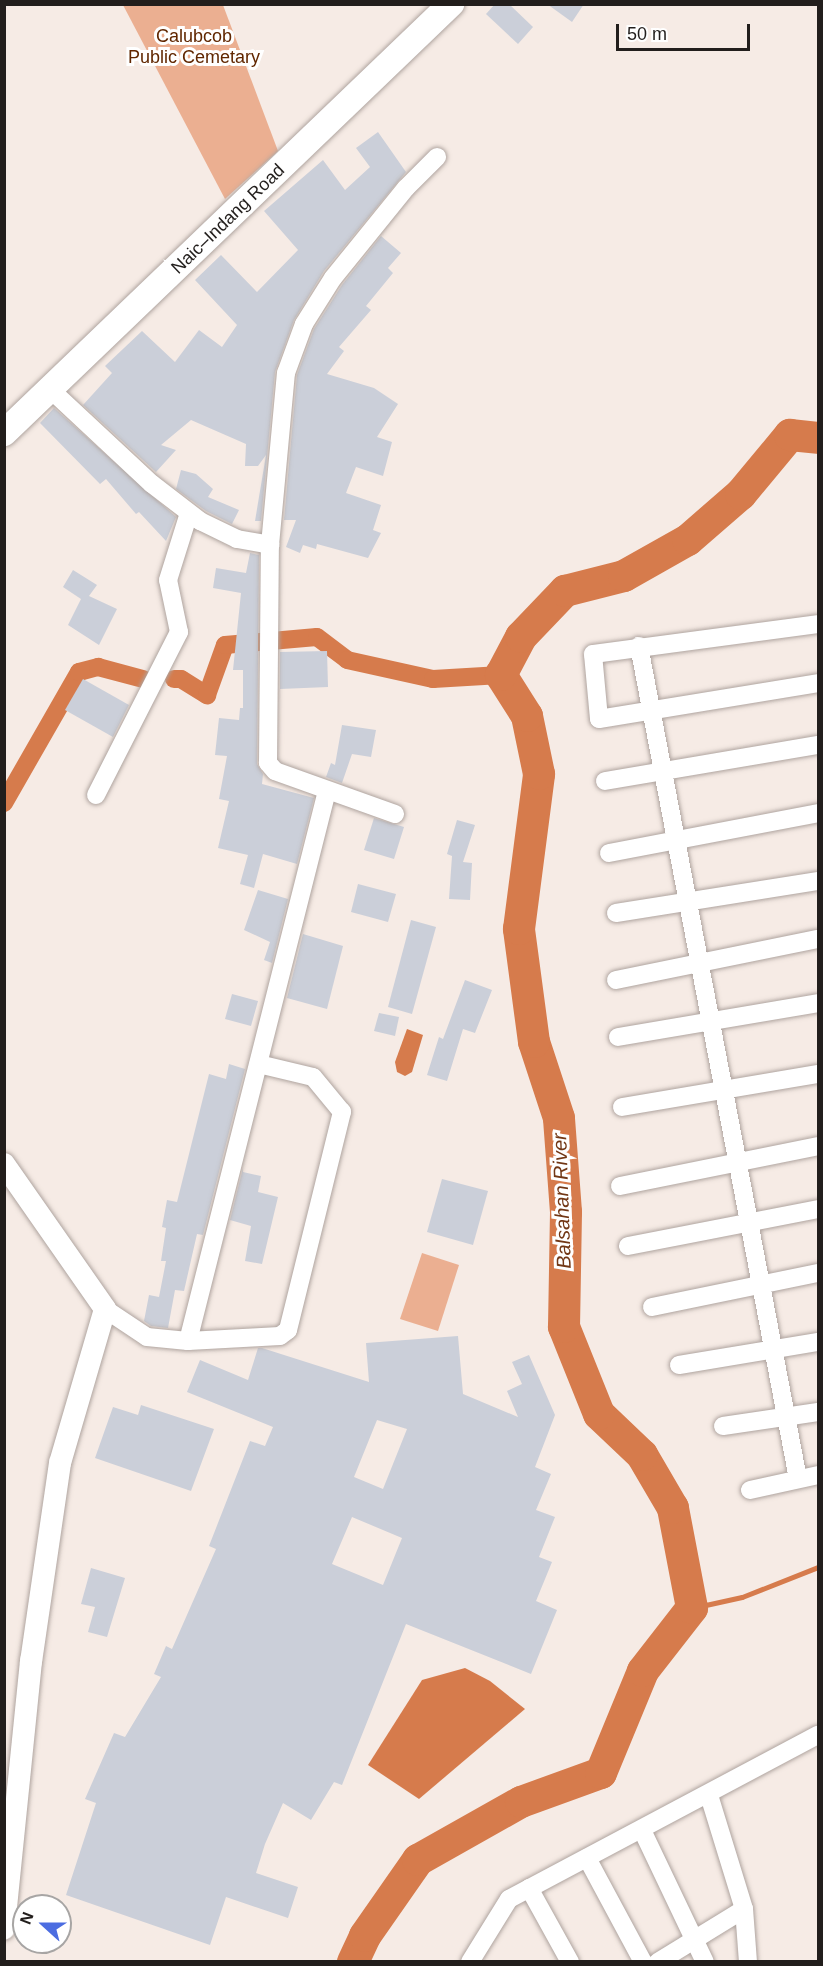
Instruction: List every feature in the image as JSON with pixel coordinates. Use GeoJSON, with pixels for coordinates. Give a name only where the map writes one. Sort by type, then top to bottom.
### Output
{"type":"FeatureCollection","features":[{"type":"Feature","properties":{"kind":"main road","name":"Naic–Indang Road"},"geometry":{"type":"LineString","coordinates":[[4,433],[451,4]]}},
{"type":"Feature","properties":{"kind":"street"},"geometry":{"type":"LineString","coordinates":[[395,814],[275,771],[268,763],[270,545],[286,373],[304,324],[333,278],[406,188],[437,157]]}},
{"type":"Feature","properties":{"kind":"street"},"geometry":{"type":"LineString","coordinates":[[50,389],[152,484],[189,513],[237,539],[270,545]]}},
{"type":"Feature","properties":{"kind":"street"},"geometry":{"type":"LineString","coordinates":[[96,795],[179,632],[168,580],[189,513]]}},
{"type":"Feature","properties":{"kind":"street"},"geometry":{"type":"LineString","coordinates":[[819,624],[639,646],[593,654],[599,719],[648,709],[819,683]]}},
{"type":"Feature","properties":{"kind":"street"},"geometry":{"type":"LineString","coordinates":[[639,646],[648,709],[675,841],[721,1093],[798,1479]]}},
{"type":"Feature","properties":{"kind":"street"},"geometry":{"type":"LineString","coordinates":[[605,781],[661,775],[819,745]]}},
{"type":"Feature","properties":{"kind":"street"},"geometry":{"type":"LineString","coordinates":[[188,1341],[327,791]]}},
{"type":"Feature","properties":{"kind":"street"},"geometry":{"type":"LineString","coordinates":[[609,853],[819,813]]}},
{"type":"Feature","properties":{"kind":"street"},"geometry":{"type":"LineString","coordinates":[[616,913],[819,881]]}},
{"type":"Feature","properties":{"kind":"street"},"geometry":{"type":"LineString","coordinates":[[616,980],[697,961],[819,939]]}},
{"type":"Feature","properties":{"kind":"street"},"geometry":{"type":"LineString","coordinates":[[618,1037],[819,1003]]}},
{"type":"Feature","properties":{"kind":"street"},"geometry":{"type":"LineString","coordinates":[[4,1164],[105,1309],[147,1336],[188,1341],[280,1336],[288,1330],[297,1303],[342,1112],[313,1077],[259,1064]]}},
{"type":"Feature","properties":{"kind":"street"},"geometry":{"type":"LineString","coordinates":[[622,1107],[721,1093],[819,1074]]}},
{"type":"Feature","properties":{"kind":"street"},"geometry":{"type":"LineString","coordinates":[[620,1186],[736,1160],[819,1146]]}},
{"type":"Feature","properties":{"kind":"street"},"geometry":{"type":"LineString","coordinates":[[628,1246],[819,1209]]}},
{"type":"Feature","properties":{"kind":"street"},"geometry":{"type":"LineString","coordinates":[[652,1307],[819,1273]]}},
{"type":"Feature","properties":{"kind":"street"},"geometry":{"type":"LineString","coordinates":[[4,1929],[31,1660],[60,1463],[105,1309]]}},
{"type":"Feature","properties":{"kind":"street"},"geometry":{"type":"LineString","coordinates":[[679,1365],[819,1342]]}},
{"type":"Feature","properties":{"kind":"street"},"geometry":{"type":"LineString","coordinates":[[723,1426],[819,1412]]}},
{"type":"Feature","properties":{"kind":"street"},"geometry":{"type":"LineString","coordinates":[[750,1490],[819,1475]]}},
{"type":"Feature","properties":{"kind":"street"},"geometry":{"type":"LineString","coordinates":[[470,1962],[484,1954],[509,1899],[819,1735]]}},
{"type":"Feature","properties":{"kind":"street"},"geometry":{"type":"LineString","coordinates":[[709,1795],[744,1909],[748,1962]]}},
{"type":"Feature","properties":{"kind":"street"},"geometry":{"type":"LineString","coordinates":[[642,1830],[705,1962]]}},
{"type":"Feature","properties":{"kind":"street"},"geometry":{"type":"LineString","coordinates":[[587,1858],[643,1962]]}},
{"type":"Feature","properties":{"kind":"street"},"geometry":{"type":"LineString","coordinates":[[528,1888],[570,1962]]}},
{"type":"Feature","properties":{"kind":"street"},"geometry":{"type":"LineString","coordinates":[[658,1962],[744,1909]]}},
{"type":"Feature","properties":{"kind":"green space","name":"Calubcob Public Cemetary"},"geometry":{"type":"Polygon","coordinates":[[[123,5],[223,5],[278,151],[225,199],[123,5]]]}},
{"type":"Feature","properties":{"kind":"green space"},"geometry":{"type":"Polygon","coordinates":[[[422,1253],[459,1265],[438,1331],[400,1319],[422,1253]]]}},
{"type":"Feature","properties":{"kind":"shaded area"},"geometry":{"type":"Polygon","coordinates":[[[407,1029],[423,1035],[412,1072],[405,1076],[397,1072],[395,1062],[407,1029]]]}},
{"type":"Feature","properties":{"kind":"shaded area"},"geometry":{"type":"Polygon","coordinates":[[[465,1668],[490,1681],[525,1709],[419,1799],[368,1765],[422,1680],[465,1668]]]}},
{"type":"Feature","properties":{"kind":"building"},"geometry":{"type":"Polygon","coordinates":[[[495,4],[509,4],[533,27],[518,44],[486,14],[495,4]]]}},
{"type":"Feature","properties":{"kind":"building"},"geometry":{"type":"Polygon","coordinates":[[[547,4],[584,4],[572,22],[547,4]]]}},
{"type":"Feature","properties":{"kind":"building"},"geometry":{"type":"Polygon","coordinates":[[[378,132],[406,172],[324,271],[294,320],[275,372],[261,521],[255,521],[266,455],[258,466],[245,466],[246,444],[191,420],[161,445],[176,450],[156,472],[83,405],[112,373],[105,366],[142,331],[175,362],[199,330],[222,347],[237,325],[195,280],[221,255],[257,292],[298,250],[264,211],[323,160],[345,190],[370,167],[356,148],[378,132]]]}},
{"type":"Feature","properties":{"kind":"building"},"geometry":{"type":"Polygon","coordinates":[[[381,236],[401,253],[388,268],[393,273],[366,306],[371,310],[339,347],[344,351],[327,374],[374,388],[398,404],[377,437],[392,442],[383,476],[356,467],[346,493],[381,505],[373,530],[381,533],[368,558],[317,544],[316,549],[303,545],[300,553],[286,547],[296,520],[284,520],[297,375],[314,329],[342,285],[381,236]]]}},
{"type":"Feature","properties":{"kind":"building"},"geometry":{"type":"Polygon","coordinates":[[[54,408],[176,517],[166,541],[139,512],[136,514],[106,479],[100,484],[40,423],[54,408]]]}},
{"type":"Feature","properties":{"kind":"building"},"geometry":{"type":"Polygon","coordinates":[[[181,470],[196,474],[213,489],[208,497],[239,510],[232,524],[206,511],[176,489],[181,470]]]}},
{"type":"Feature","properties":{"kind":"building"},"geometry":{"type":"Polygon","coordinates":[[[250,553],[259,555],[257,764],[263,774],[262,784],[314,798],[297,864],[263,854],[254,888],[240,884],[248,855],[218,848],[229,801],[219,799],[227,756],[215,755],[219,718],[239,720],[240,708],[243,708],[243,670],[233,670],[241,593],[213,588],[216,568],[246,573],[250,553]]]}},
{"type":"Feature","properties":{"kind":"building"},"geometry":{"type":"Polygon","coordinates":[[[73,570],[97,585],[89,596],[117,609],[99,645],[68,625],[81,599],[63,587],[73,570]]]}},
{"type":"Feature","properties":{"kind":"building"},"geometry":{"type":"Polygon","coordinates":[[[327,651],[328,687],[280,689],[280,652],[327,651]]]}},
{"type":"Feature","properties":{"kind":"building"},"geometry":{"type":"Polygon","coordinates":[[[83,679],[129,705],[113,737],[65,710],[83,679]]]}},
{"type":"Feature","properties":{"kind":"building"},"geometry":{"type":"Polygon","coordinates":[[[342,725],[376,730],[371,757],[352,754],[342,783],[326,777],[331,763],[335,765],[342,725]]]}},
{"type":"Feature","properties":{"kind":"building"},"geometry":{"type":"Polygon","coordinates":[[[374,818],[404,827],[394,859],[364,850],[374,818]]]}},
{"type":"Feature","properties":{"kind":"building"},"geometry":{"type":"Polygon","coordinates":[[[457,820],[475,825],[463,862],[472,863],[470,900],[449,899],[452,856],[447,854],[457,820]]]}},
{"type":"Feature","properties":{"kind":"building"},"geometry":{"type":"Polygon","coordinates":[[[358,884],[396,894],[388,922],[351,912],[358,884]]]}},
{"type":"Feature","properties":{"kind":"building"},"geometry":{"type":"Polygon","coordinates":[[[258,890],[288,899],[272,963],[264,960],[270,942],[244,930],[258,890]]]}},
{"type":"Feature","properties":{"kind":"building"},"geometry":{"type":"Polygon","coordinates":[[[411,920],[436,927],[412,1014],[388,1007],[411,920]]]}},
{"type":"Feature","properties":{"kind":"building"},"geometry":{"type":"Polygon","coordinates":[[[303,934],[343,946],[327,1009],[287,998],[303,934]]]}},
{"type":"Feature","properties":{"kind":"building"},"geometry":{"type":"Polygon","coordinates":[[[465,980],[492,990],[475,1033],[463,1029],[447,1081],[427,1075],[439,1037],[443,1039],[465,980]]]}},
{"type":"Feature","properties":{"kind":"building"},"geometry":{"type":"Polygon","coordinates":[[[232,994],[258,1001],[251,1026],[225,1019],[232,994]]]}},
{"type":"Feature","properties":{"kind":"building"},"geometry":{"type":"Polygon","coordinates":[[[379,1013],[399,1017],[395,1036],[374,1031],[379,1013]]]}},
{"type":"Feature","properties":{"kind":"building"},"geometry":{"type":"Polygon","coordinates":[[[229,1064],[245,1069],[203,1235],[197,1234],[184,1291],[175,1290],[168,1328],[151,1326],[144,1321],[149,1295],[159,1297],[166,1261],[161,1261],[166,1228],[162,1227],[167,1200],[177,1202],[209,1074],[226,1079],[229,1064]]]}},
{"type":"Feature","properties":{"kind":"building"},"geometry":{"type":"Polygon","coordinates":[[[243,1168],[243,1172],[261,1176],[258,1192],[278,1197],[262,1264],[245,1261],[251,1226],[230,1220],[243,1168]]]}},
{"type":"Feature","properties":{"kind":"building"},"geometry":{"type":"Polygon","coordinates":[[[442,1179],[488,1191],[473,1245],[427,1232],[442,1179]]]}},
{"type":"Feature","properties":{"kind":"building"},"geometry":{"type":"Polygon","coordinates":[[[458,1336],[463,1394],[518,1417],[507,1391],[522,1384],[512,1362],[529,1355],[555,1415],[535,1467],[551,1474],[536,1510],[555,1517],[539,1557],[552,1562],[536,1601],[557,1610],[531,1674],[406,1624],[342,1785],[334,1782],[311,1820],[283,1803],[265,1844],[256,1873],[298,1887],[288,1918],[226,1897],[210,1945],[72,1897],[72,1894],[66,1894],[96,1803],[85,1799],[114,1733],[125,1737],[161,1677],[154,1674],[166,1646],[172,1649],[216,1549],[209,1546],[250,1441],[265,1446],[273,1427],[187,1392],[200,1360],[248,1380],[258,1348],[262,1348],[369,1382],[366,1343],[458,1336]],[[377,1420],[354,1477],[383,1489],[407,1429],[377,1420]],[[352,1517],[332,1564],[383,1585],[402,1538],[352,1517]]]}},
{"type":"Feature","properties":{"kind":"building"},"geometry":{"type":"Polygon","coordinates":[[[141,1405],[214,1429],[191,1491],[95,1458],[113,1407],[138,1415],[141,1405]]]}},
{"type":"Feature","properties":{"kind":"building"},"geometry":{"type":"Polygon","coordinates":[[[91,1568],[125,1578],[107,1637],[88,1632],[95,1607],[81,1604],[91,1568]]]}},
{"type":"Feature","properties":{"kind":"waterway","name":"Balsahan River"},"geometry":{"type":"LineString","coordinates":[[353,1962],[365,1936],[418,1860],[521,1802],[601,1773],[643,1671],[692,1608],[673,1508],[642,1455],[599,1414],[564,1327],[566,1212],[559,1118],[534,1042],[519,929],[539,774],[527,716],[501,675],[521,637],[565,591],[624,576],[688,540],[741,494],[790,435],[818,438]]}},
{"type":"Feature","properties":{"kind":"waterway"},"geometry":{"type":"LineString","coordinates":[[174,679],[181,679],[207,695],[225,645],[317,637],[347,660],[433,679],[501,675]]}},
{"type":"Feature","properties":{"kind":"waterway"},"geometry":{"type":"LineString","coordinates":[[4,803],[79,672],[98,667],[143,679]]}},
{"type":"Feature","properties":{"kind":"waterway"},"geometry":{"type":"LineString","coordinates":[[692,1608],[742,1597],[818,1567]]}}]}
